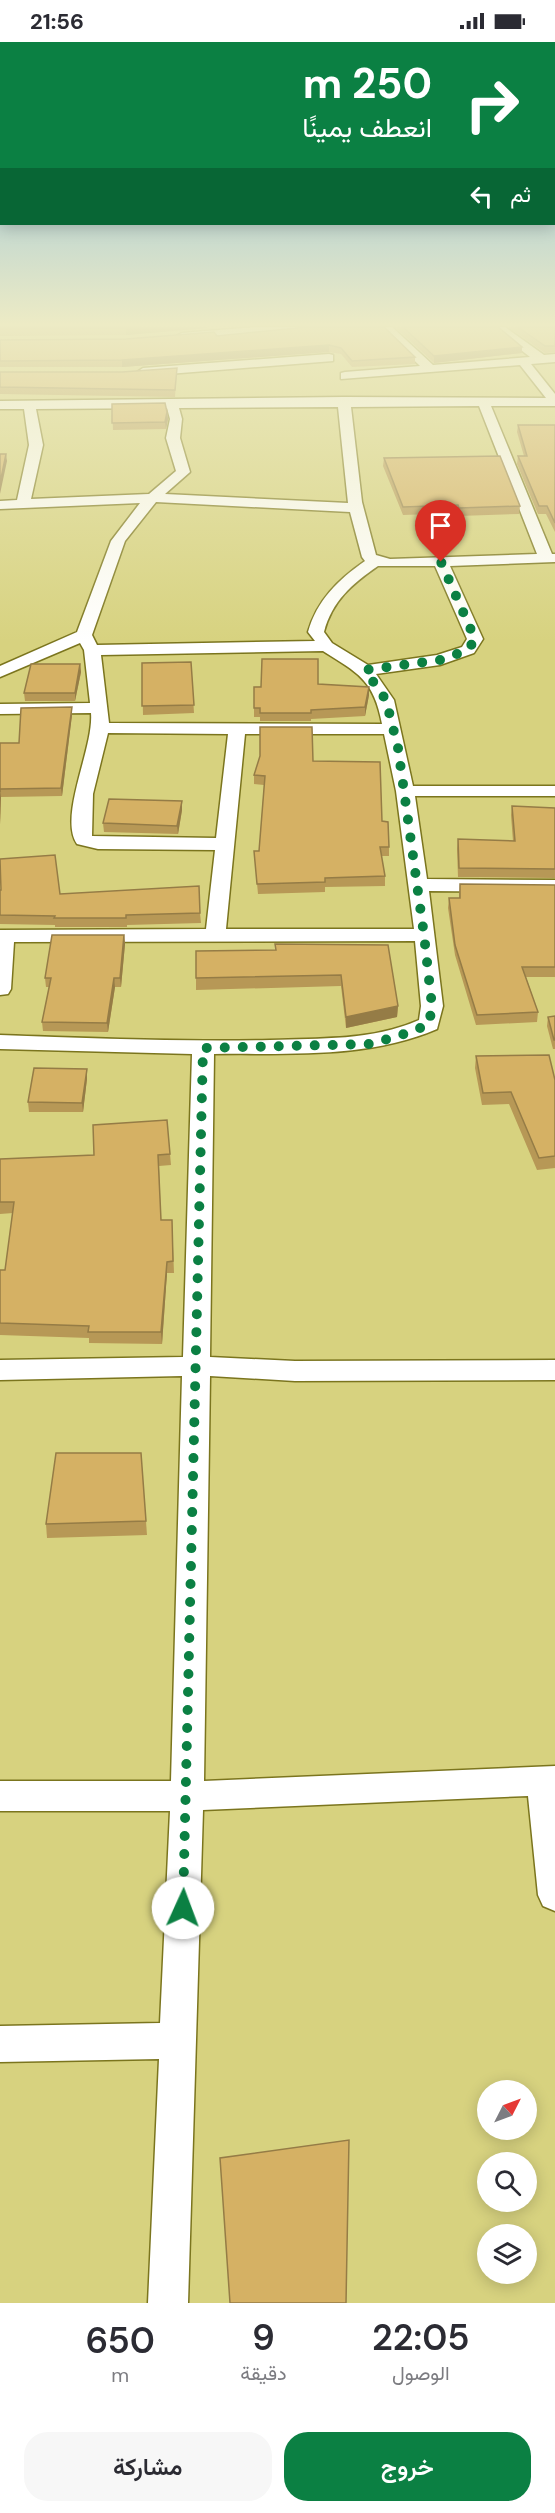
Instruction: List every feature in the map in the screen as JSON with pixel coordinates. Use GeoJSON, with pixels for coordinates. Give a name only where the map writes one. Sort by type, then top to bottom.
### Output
{"type":"FeatureCollection","features":[{"type":"Feature","properties":{"kind":"street"},"geometry":{"type":"LineString","coordinates":[[23,504],[36,445],[34,433]]}},
{"type":"Feature","properties":{"kind":"street"},"geometry":{"type":"LineString","coordinates":[[0,672],[84,634],[118,541],[153,498],[183,472],[173,438],[174,433]]}},
{"type":"Feature","properties":{"kind":"street"},"geometry":{"type":"LineString","coordinates":[[348,433],[356,508],[369,556],[375,561],[390,563],[551,558],[497,433]]}},
{"type":"Feature","properties":{"kind":"street"},"geometry":{"type":"LineString","coordinates":[[0,505],[153,498],[356,508]]}},
{"type":"Feature","properties":{"kind":"street"},"geometry":{"type":"LineString","coordinates":[[0,1042],[203,1048],[371,1044],[429,1024],[432,1006],[418,885],[405,790],[386,700],[365,670],[326,646],[316,632],[320,613],[331,596],[346,581],[375,561]]}},
{"type":"Feature","properties":{"kind":"street"},"geometry":{"type":"LineString","coordinates":[[365,670],[440,660],[468,650],[475,639],[441,562]]}},
{"type":"Feature","properties":{"kind":"street"},"geometry":{"type":"LineString","coordinates":[[84,634],[92,650],[101,728],[84,794],[81,831],[84,840],[98,843],[225,844]]}},
{"type":"Feature","properties":{"kind":"street"},"geometry":{"type":"LineString","coordinates":[[92,650],[326,646]]}},
{"type":"Feature","properties":{"kind":"street"},"geometry":{"type":"LineString","coordinates":[[0,709],[98,708]]}},
{"type":"Feature","properties":{"kind":"street"},"geometry":{"type":"LineString","coordinates":[[101,728],[393,729]]}},
{"type":"Feature","properties":{"kind":"street"},"geometry":{"type":"LineString","coordinates":[[215,936],[237,728]]}},
{"type":"Feature","properties":{"kind":"street"},"geometry":{"type":"LineString","coordinates":[[405,790],[555,791]]}},
{"type":"Feature","properties":{"kind":"street"},"geometry":{"type":"LineString","coordinates":[[418,885],[555,886]]}},
{"type":"Feature","properties":{"kind":"street"},"geometry":{"type":"LineString","coordinates":[[0,989],[2,936],[424,935]]}},
{"type":"Feature","properties":{"kind":"street"},"geometry":{"type":"LineString","coordinates":[[168,2303],[188,1796],[203,1048]]}},
{"type":"Feature","properties":{"kind":"street"},"geometry":{"type":"LineString","coordinates":[[0,1370],[196,1366],[295,1371],[555,1370]]}},
{"type":"Feature","properties":{"kind":"street"},"geometry":{"type":"LineString","coordinates":[[0,1796],[188,1796],[549,1781],[555,1895]]}},
{"type":"Feature","properties":{"kind":"street"},"geometry":{"type":"LineString","coordinates":[[0,2044],[178,2041]]}},
{"type":"Feature","properties":{"kind":"building"},"geometry":{"type":"Polygon","coordinates":[[[520,433],[555,433],[555,523],[547,506],[539,506],[518,456],[527,456],[520,433]]]}},
{"type":"Feature","properties":{"kind":"building"},"geometry":{"type":"Polygon","coordinates":[[[0,454],[6,454],[0,483],[0,454]]]}},
{"type":"Feature","properties":{"kind":"building"},"geometry":{"type":"Polygon","coordinates":[[[500,456],[520,506],[403,507],[384,458],[500,456]]]}},
{"type":"Feature","properties":{"kind":"building"},"geometry":{"type":"Polygon","coordinates":[[[262,659],[318,659],[318,684],[369,687],[365,707],[311,710],[311,713],[260,713],[260,708],[254,708],[254,687],[261,687],[262,659]]]}},
{"type":"Feature","properties":{"kind":"building"},"geometry":{"type":"Polygon","coordinates":[[[191,662],[194,705],[142,706],[142,663],[191,662]]]}},
{"type":"Feature","properties":{"kind":"building"},"geometry":{"type":"Polygon","coordinates":[[[31,664],[80,664],[75,693],[24,693],[31,664]]]}},
{"type":"Feature","properties":{"kind":"building"},"geometry":{"type":"Polygon","coordinates":[[[72,707],[61,788],[0,789],[0,743],[19,743],[21,708],[72,707]]]}},
{"type":"Feature","properties":{"kind":"building"},"geometry":{"type":"Polygon","coordinates":[[[260,727],[312,727],[313,761],[380,762],[382,821],[388,822],[389,847],[380,847],[385,876],[325,878],[325,882],[257,884],[254,851],[259,851],[265,776],[254,775],[260,756],[260,727]]]}},
{"type":"Feature","properties":{"kind":"building"},"geometry":{"type":"Polygon","coordinates":[[[109,799],[182,801],[177,826],[103,823],[109,799]]]}},
{"type":"Feature","properties":{"kind":"building"},"geometry":{"type":"Polygon","coordinates":[[[512,806],[555,808],[555,869],[459,868],[458,839],[515,841],[512,806]]]}},
{"type":"Feature","properties":{"kind":"building"},"geometry":{"type":"Polygon","coordinates":[[[55,855],[60,894],[199,886],[200,913],[126,915],[126,918],[0,915],[0,859],[55,855]]]}},
{"type":"Feature","properties":{"kind":"building"},"geometry":{"type":"Polygon","coordinates":[[[460,884],[555,885],[555,967],[522,967],[538,1012],[477,1015],[455,945],[449,898],[460,898],[460,884]]]}},
{"type":"Feature","properties":{"kind":"building"},"geometry":{"type":"Polygon","coordinates":[[[52,935],[124,935],[120,978],[114,978],[107,1023],[42,1022],[51,978],[45,978],[52,935]]]}},
{"type":"Feature","properties":{"kind":"building"},"geometry":{"type":"Polygon","coordinates":[[[275,944],[388,945],[398,1006],[346,1017],[341,975],[196,978],[196,951],[276,950],[275,944]]]}},
{"type":"Feature","properties":{"kind":"building"},"geometry":{"type":"Polygon","coordinates":[[[555,1016],[555,1040],[554,1040],[548,1017],[555,1016]]]}},
{"type":"Feature","properties":{"kind":"building"},"geometry":{"type":"Polygon","coordinates":[[[549,1055],[555,1080],[555,1156],[539,1158],[511,1092],[483,1093],[476,1056],[549,1055]]]}},
{"type":"Feature","properties":{"kind":"building"},"geometry":{"type":"Polygon","coordinates":[[[34,1068],[87,1069],[82,1103],[28,1102],[34,1068]]]}},
{"type":"Feature","properties":{"kind":"building"},"geometry":{"type":"Polygon","coordinates":[[[167,1120],[170,1154],[158,1155],[161,1220],[172,1220],[173,1261],[167,1262],[161,1332],[88,1332],[89,1326],[0,1323],[0,1270],[5,1270],[14,1202],[0,1202],[0,1159],[94,1155],[93,1125],[167,1120]]]}},
{"type":"Feature","properties":{"kind":"building"},"geometry":{"type":"Polygon","coordinates":[[[56,1453],[141,1453],[146,1521],[46,1524],[56,1453]]]}},
{"type":"Feature","properties":{"kind":"building"},"geometry":{"type":"Polygon","coordinates":[[[349,2140],[346,2303],[230,2303],[220,2158],[349,2140]]]}},
{"type":"Feature","properties":{"kind":"route"},"geometry":{"type":"LineString","coordinates":[[183,1908],[188,1796],[203,1048],[371,1044],[429,1024],[432,1006],[398,748],[386,700],[365,670],[440,660],[468,650],[475,639],[441,562]]}}]}
